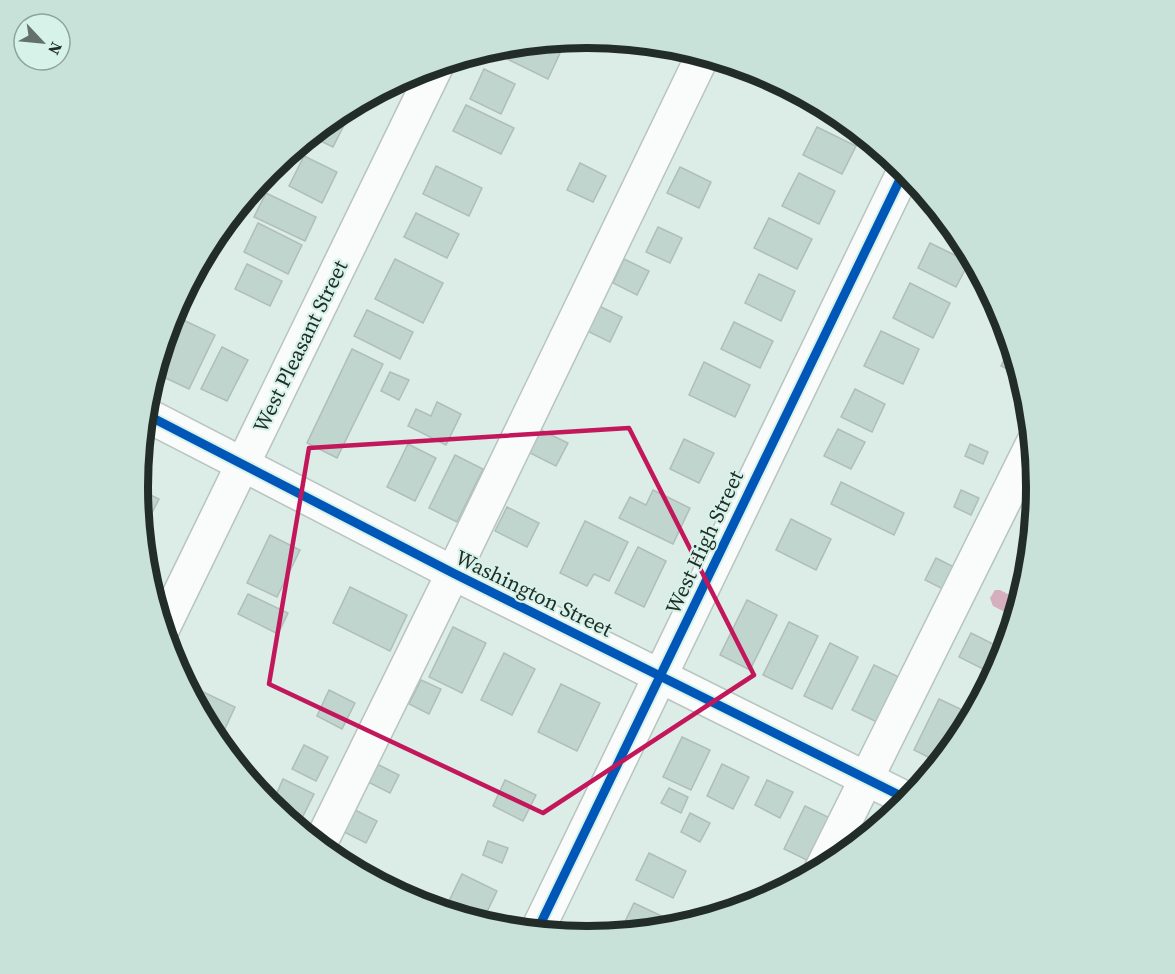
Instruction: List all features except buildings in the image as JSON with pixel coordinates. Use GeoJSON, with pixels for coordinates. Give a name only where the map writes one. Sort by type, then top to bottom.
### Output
{"type":"FeatureCollection","features":[{"type":"Feature","properties":{"kind":"street"},"geometry":{"type":"LineString","coordinates":[[323,837],[699,63]]}},
{"type":"Feature","properties":{"kind":"street","name":"West Pleasant Street"},"geometry":{"type":"LineString","coordinates":[[168,617],[431,77]]}},
{"type":"Feature","properties":{"kind":"street","name":"West High Street"},"geometry":{"type":"LineString","coordinates":[[541,923],[661,676],[738,510],[900,179]]}},
{"type":"Feature","properties":{"kind":"street","name":"Washington Street"},"geometry":{"type":"LineString","coordinates":[[154,419],[453,573],[900,795]]}},
{"type":"Feature","properties":{"kind":"street"},"geometry":{"type":"LineString","coordinates":[[830,853],[1026,457]]}},
{"type":"Feature","properties":{"kind":"highlighted area"},"geometry":{"type":"Polygon","coordinates":[[[629,428],[754,675],[543,813],[269,684],[309,448],[629,428]]]}},
{"type":"Feature","properties":{"kind":"shaded area"},"geometry":{"type":"Polygon","coordinates":[[[995,590],[1013,597],[1008,613],[993,606],[990,598],[995,590]]]}},
{"type":"Feature","properties":{"kind":"cycle path"},"geometry":{"type":"LineString","coordinates":[[541,923],[900,179]]}},
{"type":"Feature","properties":{"kind":"cycle path"},"geometry":{"type":"LineString","coordinates":[[154,419],[453,573],[900,795]]}}]}
